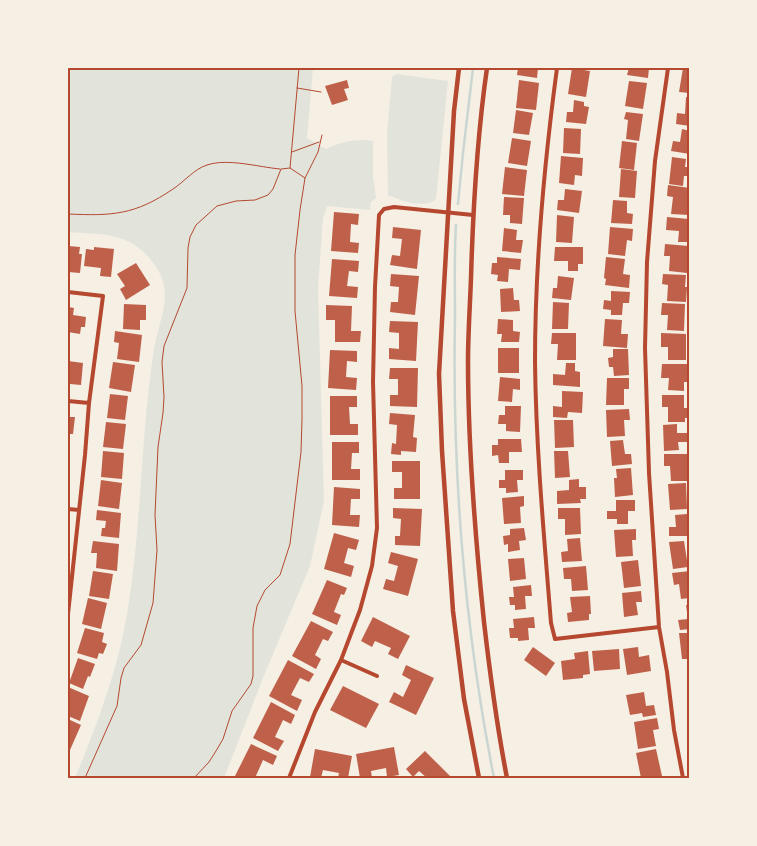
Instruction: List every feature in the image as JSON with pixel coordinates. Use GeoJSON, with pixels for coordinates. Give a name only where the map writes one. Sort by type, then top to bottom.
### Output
{"type":"FeatureCollection","features":[{"type":"Feature","properties":{"kind":"street"},"geometry":{"type":"LineString","coordinates":[[459,68],[454,111],[440,374],[446,523],[453,611],[464,699],[479,778]]}},
{"type":"Feature","properties":{"kind":"street"},"geometry":{"type":"LineString","coordinates":[[487,68],[481,110],[473,214],[468,361],[470,455],[476,548],[487,645],[498,732],[507,778]]}},
{"type":"Feature","properties":{"kind":"street"},"geometry":{"type":"LineString","coordinates":[[557,68],[542,197],[537,274],[535,361],[537,421],[551,623],[555,639],[659,627]]}},
{"type":"Feature","properties":{"kind":"street"},"geometry":{"type":"LineString","coordinates":[[668,68],[654,161],[647,262],[645,339],[649,473],[659,627],[668,672],[674,730],[683,778]]}},
{"type":"Feature","properties":{"kind":"street"},"geometry":{"type":"LineString","coordinates":[[289,778],[315,712],[341,660],[360,610],[370,574],[377,528],[373,382],[374,287],[379,215],[384,209],[394,208],[473,214]]}},
{"type":"Feature","properties":{"kind":"street"},"geometry":{"type":"LineString","coordinates":[[68,292],[103,296],[89,403],[68,614]]}},
{"type":"Feature","properties":{"kind":"street"},"geometry":{"type":"LineString","coordinates":[[68,401],[89,403]]}},
{"type":"Feature","properties":{"kind":"street"},"geometry":{"type":"LineString","coordinates":[[68,509],[79,510]]}},
{"type":"Feature","properties":{"kind":"street"},"geometry":{"type":"LineString","coordinates":[[341,660],[377,676]]}},
{"type":"Feature","properties":{"kind":"path"},"geometry":{"type":"LineString","coordinates":[[290,168],[299,68]]}},
{"type":"Feature","properties":{"kind":"path"},"geometry":{"type":"LineString","coordinates":[[315,68],[321,68]]}},
{"type":"Feature","properties":{"kind":"path"},"geometry":{"type":"LineString","coordinates":[[297,88],[321,92]]}},
{"type":"Feature","properties":{"kind":"path"},"geometry":{"type":"LineString","coordinates":[[194,778],[206,766],[216,751],[223,739],[232,711],[251,684],[253,676],[252,628],[257,606],[265,590],[280,575],[290,544],[301,452],[302,386],[295,311],[295,255],[305,178],[318,152],[322,135]]}},
{"type":"Feature","properties":{"kind":"path"},"geometry":{"type":"LineString","coordinates":[[292,152],[320,142]]}},
{"type":"Feature","properties":{"kind":"path"},"geometry":{"type":"LineString","coordinates":[[68,214],[108,215],[135,210],[152,203],[202,168],[219,162],[281,169],[290,168],[305,178]]}},
{"type":"Feature","properties":{"kind":"path"},"geometry":{"type":"LineString","coordinates":[[84,778],[117,706],[122,673],[126,664],[139,649],[151,614],[157,556],[156,497],[158,447],[163,413],[163,354],[169,331],[187,288],[190,237],[196,225],[217,206],[236,201],[255,200],[268,194],[273,189],[281,169]]}},
{"type":"Feature","properties":{"kind":"shaded area"},"geometry":{"type":"Polygon","coordinates":[[[68,68],[313,68],[307,138],[326,149],[349,141],[373,141],[373,176],[376,198],[371,202],[370,210],[327,206],[323,218],[318,287],[324,501],[310,566],[224,778],[75,778],[105,701],[117,661],[126,620],[135,553],[149,383],[154,349],[165,300],[165,291],[159,272],[141,249],[120,238],[108,235],[68,232],[68,68]]]}},
{"type":"Feature","properties":{"kind":"shaded area"},"geometry":{"type":"Polygon","coordinates":[[[396,74],[448,81],[436,199],[429,203],[412,203],[388,196],[387,133],[392,77],[396,74]]]}},
{"type":"Feature","properties":{"kind":"building"},"geometry":{"type":"Polygon","coordinates":[[[518,68],[538,68],[537,78],[517,75],[518,68]]]}},
{"type":"Feature","properties":{"kind":"building"},"geometry":{"type":"Polygon","coordinates":[[[572,68],[590,71],[586,97],[568,94],[572,68]]]}},
{"type":"Feature","properties":{"kind":"building"},"geometry":{"type":"Polygon","coordinates":[[[629,68],[649,68],[648,78],[627,75],[629,68]]]}},
{"type":"Feature","properties":{"kind":"building"},"geometry":{"type":"Polygon","coordinates":[[[683,68],[690,68],[690,93],[679,92],[683,68]]]}},
{"type":"Feature","properties":{"kind":"building"},"geometry":{"type":"Polygon","coordinates":[[[347,80],[349,88],[344,89],[348,100],[332,105],[325,86],[347,80]]]}},
{"type":"Feature","properties":{"kind":"building"},"geometry":{"type":"Polygon","coordinates":[[[519,80],[539,83],[536,110],[516,108],[519,80]]]}},
{"type":"Feature","properties":{"kind":"building"},"geometry":{"type":"Polygon","coordinates":[[[629,81],[647,83],[643,109],[625,106],[629,81]]]}},
{"type":"Feature","properties":{"kind":"building"},"geometry":{"type":"Polygon","coordinates":[[[686,97],[690,98],[690,126],[676,124],[677,113],[685,114],[686,97]]]}},
{"type":"Feature","properties":{"kind":"building"},"geometry":{"type":"Polygon","coordinates":[[[574,100],[584,102],[584,106],[589,107],[586,124],[566,122],[567,112],[573,112],[574,100]]]}},
{"type":"Feature","properties":{"kind":"building"},"geometry":{"type":"Polygon","coordinates":[[[516,110],[533,113],[529,135],[513,133],[516,110]]]}},
{"type":"Feature","properties":{"kind":"building"},"geometry":{"type":"Polygon","coordinates":[[[626,112],[643,114],[639,141],[626,139],[628,120],[624,119],[626,112]]]}},
{"type":"Feature","properties":{"kind":"building"},"geometry":{"type":"Polygon","coordinates":[[[564,128],[581,129],[580,154],[563,153],[564,128]]]}},
{"type":"Feature","properties":{"kind":"building"},"geometry":{"type":"Polygon","coordinates":[[[682,129],[690,131],[690,154],[671,151],[673,141],[680,142],[682,129]]]}},
{"type":"Feature","properties":{"kind":"building"},"geometry":{"type":"Polygon","coordinates":[[[512,138],[531,141],[527,166],[508,163],[512,138]]]}},
{"type":"Feature","properties":{"kind":"building"},"geometry":{"type":"Polygon","coordinates":[[[622,141],[637,143],[634,170],[619,168],[622,141]]]}},
{"type":"Feature","properties":{"kind":"building"},"geometry":{"type":"Polygon","coordinates":[[[561,156],[583,158],[582,176],[575,175],[574,185],[559,183],[561,156]]]}},
{"type":"Feature","properties":{"kind":"building"},"geometry":{"type":"Polygon","coordinates":[[[672,157],[686,159],[685,167],[690,167],[689,176],[684,176],[683,186],[669,184],[672,157]]]}},
{"type":"Feature","properties":{"kind":"building"},"geometry":{"type":"Polygon","coordinates":[[[505,167],[527,170],[524,196],[502,194],[505,167]]]}},
{"type":"Feature","properties":{"kind":"building"},"geometry":{"type":"Polygon","coordinates":[[[621,169],[637,171],[635,198],[619,197],[621,169]]]}},
{"type":"Feature","properties":{"kind":"building"},"geometry":{"type":"Polygon","coordinates":[[[668,185],[690,188],[689,215],[671,214],[673,197],[667,196],[668,185]]]}},
{"type":"Feature","properties":{"kind":"building"},"geometry":{"type":"Polygon","coordinates":[[[565,189],[582,191],[579,213],[557,210],[558,200],[564,200],[565,189]]]}},
{"type":"Feature","properties":{"kind":"building"},"geometry":{"type":"Polygon","coordinates":[[[504,197],[524,198],[522,224],[510,223],[510,215],[503,215],[504,197]]]}},
{"type":"Feature","properties":{"kind":"building"},"geometry":{"type":"Polygon","coordinates":[[[613,200],[627,201],[627,213],[633,214],[632,224],[611,223],[613,200]]]}},
{"type":"Feature","properties":{"kind":"building"},"geometry":{"type":"Polygon","coordinates":[[[334,212],[359,214],[358,225],[351,224],[350,242],[359,243],[358,253],[331,251],[334,212]]]}},
{"type":"Feature","properties":{"kind":"building"},"geometry":{"type":"Polygon","coordinates":[[[557,215],[574,217],[572,243],[556,242],[557,215]]]}},
{"type":"Feature","properties":{"kind":"building"},"geometry":{"type":"Polygon","coordinates":[[[667,217],[689,219],[688,242],[678,242],[679,231],[666,230],[667,217]]]}},
{"type":"Feature","properties":{"kind":"building"},"geometry":{"type":"Polygon","coordinates":[[[393,227],[421,230],[417,269],[390,265],[392,255],[400,256],[402,239],[392,238],[393,227]]]}},
{"type":"Feature","properties":{"kind":"building"},"geometry":{"type":"Polygon","coordinates":[[[610,227],[633,229],[632,241],[627,240],[625,256],[608,254],[610,227]]]}},
{"type":"Feature","properties":{"kind":"building"},"geometry":{"type":"Polygon","coordinates":[[[504,228],[517,230],[516,240],[523,240],[521,253],[502,251],[504,228]]]}},
{"type":"Feature","properties":{"kind":"building"},"geometry":{"type":"Polygon","coordinates":[[[665,244],[689,246],[687,273],[669,271],[670,256],[664,256],[665,244]]]}},
{"type":"Feature","properties":{"kind":"building"},"geometry":{"type":"Polygon","coordinates":[[[68,246],[80,247],[79,254],[82,254],[80,273],[68,272],[68,246]]]}},
{"type":"Feature","properties":{"kind":"building"},"geometry":{"type":"Polygon","coordinates":[[[94,247],[114,249],[111,277],[100,276],[101,268],[84,266],[86,249],[94,250],[94,247]]]}},
{"type":"Feature","properties":{"kind":"building"},"geometry":{"type":"Polygon","coordinates":[[[555,247],[583,247],[583,264],[578,264],[578,271],[568,271],[568,261],[554,261],[555,247]]]}},
{"type":"Feature","properties":{"kind":"building"},"geometry":{"type":"Polygon","coordinates":[[[497,257],[521,259],[520,270],[509,269],[508,282],[497,281],[498,275],[491,274],[492,263],[497,263],[497,257]]]}},
{"type":"Feature","properties":{"kind":"building"},"geometry":{"type":"Polygon","coordinates":[[[606,257],[625,259],[623,274],[630,275],[629,288],[605,285],[606,257]]]}},
{"type":"Feature","properties":{"kind":"building"},"geometry":{"type":"Polygon","coordinates":[[[332,259],[359,261],[358,272],[349,271],[347,286],[358,287],[357,298],[329,296],[332,259]]]}},
{"type":"Feature","properties":{"kind":"building"},"geometry":{"type":"Polygon","coordinates":[[[136,263],[150,285],[126,300],[120,289],[125,286],[117,274],[136,263]]]}},
{"type":"Feature","properties":{"kind":"building"},"geometry":{"type":"Polygon","coordinates":[[[391,274],[419,276],[415,315],[390,312],[391,302],[398,302],[399,287],[390,286],[391,274]]]}},
{"type":"Feature","properties":{"kind":"building"},"geometry":{"type":"Polygon","coordinates":[[[663,274],[686,275],[686,302],[667,301],[668,285],[662,284],[663,274]]]}},
{"type":"Feature","properties":{"kind":"building"},"geometry":{"type":"Polygon","coordinates":[[[558,276],[574,278],[571,300],[552,298],[553,288],[557,288],[558,276]]]}},
{"type":"Feature","properties":{"kind":"building"},"geometry":{"type":"Polygon","coordinates":[[[513,288],[514,300],[519,300],[520,311],[501,312],[500,289],[513,288]]]}},
{"type":"Feature","properties":{"kind":"building"},"geometry":{"type":"Polygon","coordinates":[[[611,291],[630,292],[629,303],[623,303],[622,315],[611,315],[611,310],[603,309],[604,300],[611,301],[611,291]]]}},
{"type":"Feature","properties":{"kind":"building"},"geometry":{"type":"Polygon","coordinates":[[[553,302],[569,303],[568,329],[552,329],[553,302]]]}},
{"type":"Feature","properties":{"kind":"building"},"geometry":{"type":"Polygon","coordinates":[[[662,303],[685,304],[684,331],[667,330],[668,315],[661,315],[662,303]]]}},
{"type":"Feature","properties":{"kind":"building"},"geometry":{"type":"Polygon","coordinates":[[[124,304],[146,305],[146,320],[140,320],[140,330],[123,329],[124,304]]]}},
{"type":"Feature","properties":{"kind":"building"},"geometry":{"type":"Polygon","coordinates":[[[326,305],[352,306],[351,331],[361,331],[360,342],[335,342],[335,320],[326,320],[326,305]]]}},
{"type":"Feature","properties":{"kind":"building"},"geometry":{"type":"Polygon","coordinates":[[[68,307],[74,308],[73,315],[86,317],[85,327],[81,327],[80,334],[68,332],[68,307]]]}},
{"type":"Feature","properties":{"kind":"building"},"geometry":{"type":"Polygon","coordinates":[[[498,319],[513,320],[513,331],[520,332],[519,342],[501,342],[502,334],[497,334],[498,319]]]}},
{"type":"Feature","properties":{"kind":"building"},"geometry":{"type":"Polygon","coordinates":[[[605,319],[622,320],[621,334],[628,334],[627,348],[603,346],[605,319]]]}},
{"type":"Feature","properties":{"kind":"building"},"geometry":{"type":"Polygon","coordinates":[[[390,321],[418,322],[416,361],[389,359],[389,348],[399,349],[399,333],[389,332],[390,321]]]}},
{"type":"Feature","properties":{"kind":"building"},"geometry":{"type":"Polygon","coordinates":[[[115,331],[142,335],[139,362],[117,359],[119,343],[114,342],[115,331]]]}},
{"type":"Feature","properties":{"kind":"building"},"geometry":{"type":"Polygon","coordinates":[[[552,333],[576,333],[576,360],[557,360],[558,344],[551,344],[552,333]]]}},
{"type":"Feature","properties":{"kind":"building"},"geometry":{"type":"Polygon","coordinates":[[[661,333],[686,334],[686,360],[668,360],[668,347],[661,347],[661,333]]]}},
{"type":"Feature","properties":{"kind":"building"},"geometry":{"type":"Polygon","coordinates":[[[498,348],[519,348],[519,373],[498,373],[498,348]]]}},
{"type":"Feature","properties":{"kind":"building"},"geometry":{"type":"Polygon","coordinates":[[[613,349],[628,349],[629,375],[614,376],[613,367],[609,367],[608,358],[613,357],[613,349]]]}},
{"type":"Feature","properties":{"kind":"building"},"geometry":{"type":"Polygon","coordinates":[[[330,350],[357,351],[357,362],[347,361],[346,377],[357,378],[356,390],[328,388],[330,350]]]}},
{"type":"Feature","properties":{"kind":"building"},"geometry":{"type":"Polygon","coordinates":[[[68,361],[83,363],[81,385],[70,384],[70,379],[68,379],[68,361]]]}},
{"type":"Feature","properties":{"kind":"building"},"geometry":{"type":"Polygon","coordinates":[[[113,362],[135,365],[131,392],[109,388],[113,362]]]}},
{"type":"Feature","properties":{"kind":"building"},"geometry":{"type":"Polygon","coordinates":[[[566,363],[575,363],[575,371],[580,372],[580,387],[553,385],[553,374],[565,375],[566,363]]]}},
{"type":"Feature","properties":{"kind":"building"},"geometry":{"type":"Polygon","coordinates":[[[662,364],[688,364],[687,382],[684,382],[684,391],[668,390],[669,378],[661,378],[662,364]]]}},
{"type":"Feature","properties":{"kind":"building"},"geometry":{"type":"Polygon","coordinates":[[[390,368],[418,368],[417,407],[390,406],[390,395],[398,395],[398,379],[389,379],[390,368]]]}},
{"type":"Feature","properties":{"kind":"building"},"geometry":{"type":"Polygon","coordinates":[[[500,377],[520,379],[520,390],[513,389],[512,402],[498,401],[500,377]]]}},
{"type":"Feature","properties":{"kind":"building"},"geometry":{"type":"Polygon","coordinates":[[[607,378],[629,378],[629,389],[624,389],[624,405],[606,405],[607,378]]]}},
{"type":"Feature","properties":{"kind":"building"},"geometry":{"type":"Polygon","coordinates":[[[562,391],[583,392],[582,413],[568,412],[567,418],[553,417],[553,406],[562,407],[562,391]]]}},
{"type":"Feature","properties":{"kind":"building"},"geometry":{"type":"Polygon","coordinates":[[[110,394],[128,396],[125,420],[107,418],[110,394]]]}},
{"type":"Feature","properties":{"kind":"building"},"geometry":{"type":"Polygon","coordinates":[[[662,395],[684,395],[684,408],[689,408],[689,418],[685,418],[685,422],[668,422],[668,407],[662,407],[662,395]]]}},
{"type":"Feature","properties":{"kind":"building"},"geometry":{"type":"Polygon","coordinates":[[[330,396],[357,396],[357,407],[349,407],[350,424],[358,424],[358,435],[330,435],[330,396]]]}},
{"type":"Feature","properties":{"kind":"building"},"geometry":{"type":"Polygon","coordinates":[[[505,406],[521,406],[520,432],[506,431],[506,424],[498,424],[499,415],[505,415],[505,406]]]}},
{"type":"Feature","properties":{"kind":"building"},"geometry":{"type":"Polygon","coordinates":[[[629,409],[630,420],[624,420],[625,436],[607,437],[606,410],[629,409]]]}},
{"type":"Feature","properties":{"kind":"building"},"geometry":{"type":"Polygon","coordinates":[[[390,413],[415,415],[413,437],[417,438],[416,452],[401,451],[401,455],[391,454],[392,443],[396,444],[397,425],[389,424],[390,413]]]}},
{"type":"Feature","properties":{"kind":"building"},"geometry":{"type":"Polygon","coordinates":[[[68,417],[75,417],[73,434],[68,434],[68,417]]]}},
{"type":"Feature","properties":{"kind":"building"},"geometry":{"type":"Polygon","coordinates":[[[554,420],[573,420],[574,447],[555,448],[554,420]]]}},
{"type":"Feature","properties":{"kind":"building"},"geometry":{"type":"Polygon","coordinates":[[[106,422],[126,424],[123,449],[103,447],[106,422]]]}},
{"type":"Feature","properties":{"kind":"building"},"geometry":{"type":"Polygon","coordinates":[[[677,424],[677,433],[688,433],[688,442],[678,442],[679,450],[664,451],[663,425],[677,424]]]}},
{"type":"Feature","properties":{"kind":"building"},"geometry":{"type":"Polygon","coordinates":[[[498,439],[521,439],[522,452],[509,452],[509,463],[499,463],[498,455],[492,456],[492,445],[498,445],[498,439]]]}},
{"type":"Feature","properties":{"kind":"building"},"geometry":{"type":"Polygon","coordinates":[[[623,440],[625,454],[631,454],[632,464],[612,466],[610,441],[623,440]]]}},
{"type":"Feature","properties":{"kind":"building"},"geometry":{"type":"Polygon","coordinates":[[[332,442],[359,442],[359,453],[352,453],[351,469],[360,469],[360,480],[332,480],[332,442]]]}},
{"type":"Feature","properties":{"kind":"building"},"geometry":{"type":"Polygon","coordinates":[[[103,451],[124,453],[122,479],[101,477],[103,451]]]}},
{"type":"Feature","properties":{"kind":"building"},"geometry":{"type":"Polygon","coordinates":[[[554,451],[568,451],[570,477],[555,478],[554,451]]]}},
{"type":"Feature","properties":{"kind":"building"},"geometry":{"type":"Polygon","coordinates":[[[664,454],[687,454],[687,481],[671,481],[670,466],[664,466],[664,454]]]}},
{"type":"Feature","properties":{"kind":"building"},"geometry":{"type":"Polygon","coordinates":[[[392,461],[420,461],[420,499],[394,499],[394,488],[402,488],[402,472],[392,472],[392,461]]]}},
{"type":"Feature","properties":{"kind":"building"},"geometry":{"type":"Polygon","coordinates":[[[631,468],[633,495],[615,497],[614,478],[617,478],[616,469],[631,468]]]}},
{"type":"Feature","properties":{"kind":"building"},"geometry":{"type":"Polygon","coordinates":[[[505,470],[523,470],[523,480],[517,480],[518,492],[506,493],[506,488],[499,488],[499,480],[505,480],[505,470]]]}},
{"type":"Feature","properties":{"kind":"building"},"geometry":{"type":"Polygon","coordinates":[[[579,479],[579,487],[586,487],[586,499],[580,499],[581,503],[557,504],[557,491],[569,490],[569,480],[579,479]]]}},
{"type":"Feature","properties":{"kind":"building"},"geometry":{"type":"Polygon","coordinates":[[[101,480],[122,483],[119,509],[98,506],[101,480]]]}},
{"type":"Feature","properties":{"kind":"building"},"geometry":{"type":"Polygon","coordinates":[[[686,483],[687,509],[670,510],[668,484],[686,483]]]}},
{"type":"Feature","properties":{"kind":"building"},"geometry":{"type":"Polygon","coordinates":[[[334,487],[360,489],[360,499],[351,499],[350,515],[360,515],[359,527],[332,525],[334,487]]]}},
{"type":"Feature","properties":{"kind":"building"},"geometry":{"type":"Polygon","coordinates":[[[524,496],[524,506],[520,507],[521,523],[504,524],[502,498],[524,496]]]}},
{"type":"Feature","properties":{"kind":"building"},"geometry":{"type":"Polygon","coordinates":[[[616,500],[635,500],[635,511],[628,511],[628,524],[617,524],[617,519],[607,519],[607,511],[616,511],[616,500]]]}},
{"type":"Feature","properties":{"kind":"building"},"geometry":{"type":"Polygon","coordinates":[[[393,508],[422,509],[420,546],[395,545],[395,536],[400,536],[401,519],[393,518],[393,508]]]}},
{"type":"Feature","properties":{"kind":"building"},"geometry":{"type":"Polygon","coordinates":[[[558,508],[580,508],[581,534],[565,535],[565,519],[558,519],[558,508]]]}},
{"type":"Feature","properties":{"kind":"building"},"geometry":{"type":"Polygon","coordinates":[[[97,510],[121,513],[119,538],[101,536],[102,528],[105,528],[106,521],[96,520],[97,510]]]}},
{"type":"Feature","properties":{"kind":"building"},"geometry":{"type":"Polygon","coordinates":[[[687,514],[688,519],[690,519],[690,536],[669,536],[669,527],[676,527],[675,515],[687,514]]]}},
{"type":"Feature","properties":{"kind":"building"},"geometry":{"type":"Polygon","coordinates":[[[524,528],[526,540],[519,541],[520,550],[508,552],[508,544],[504,545],[503,536],[510,535],[510,529],[524,528]]]}},
{"type":"Feature","properties":{"kind":"building"},"geometry":{"type":"Polygon","coordinates":[[[636,529],[636,540],[632,540],[633,556],[616,557],[614,530],[636,529]]]}},
{"type":"Feature","properties":{"kind":"building"},"geometry":{"type":"Polygon","coordinates":[[[334,533],[359,540],[356,550],[348,548],[344,563],[354,566],[351,577],[324,569],[334,533]]]}},
{"type":"Feature","properties":{"kind":"building"},"geometry":{"type":"Polygon","coordinates":[[[580,538],[582,561],[562,562],[561,552],[568,551],[567,539],[580,538]]]}},
{"type":"Feature","properties":{"kind":"building"},"geometry":{"type":"Polygon","coordinates":[[[93,541],[119,544],[117,571],[96,568],[97,553],[91,553],[93,541]]]}},
{"type":"Feature","properties":{"kind":"building"},"geometry":{"type":"Polygon","coordinates":[[[684,541],[688,567],[673,569],[669,542],[684,541]]]}},
{"type":"Feature","properties":{"kind":"building"},"geometry":{"type":"Polygon","coordinates":[[[391,552],[418,559],[408,596],[383,589],[386,579],[394,581],[398,566],[388,563],[391,552]]]}},
{"type":"Feature","properties":{"kind":"building"},"geometry":{"type":"Polygon","coordinates":[[[524,558],[526,579],[510,581],[508,559],[524,558]]]}},
{"type":"Feature","properties":{"kind":"building"},"geometry":{"type":"Polygon","coordinates":[[[638,560],[641,586],[624,588],[621,562],[638,560]]]}},
{"type":"Feature","properties":{"kind":"building"},"geometry":{"type":"Polygon","coordinates":[[[586,566],[588,590],[572,591],[571,579],[564,579],[563,568],[586,566]]]}},
{"type":"Feature","properties":{"kind":"building"},"geometry":{"type":"Polygon","coordinates":[[[93,571],[113,574],[109,599],[89,596],[93,571]]]}},
{"type":"Feature","properties":{"kind":"building"},"geometry":{"type":"Polygon","coordinates":[[[690,571],[690,598],[681,599],[679,584],[674,585],[672,573],[690,571]]]}},
{"type":"Feature","properties":{"kind":"building"},"geometry":{"type":"Polygon","coordinates":[[[327,580],[347,588],[344,595],[341,594],[334,612],[341,615],[337,625],[312,614],[327,580]]]}},
{"type":"Feature","properties":{"kind":"building"},"geometry":{"type":"Polygon","coordinates":[[[531,585],[532,596],[525,596],[526,609],[515,610],[515,605],[510,605],[509,597],[514,597],[513,587],[531,585]]]}},
{"type":"Feature","properties":{"kind":"building"},"geometry":{"type":"Polygon","coordinates":[[[641,591],[642,602],[636,602],[638,615],[624,617],[622,593],[641,591]]]}},
{"type":"Feature","properties":{"kind":"building"},"geometry":{"type":"Polygon","coordinates":[[[590,596],[591,614],[589,614],[589,620],[568,622],[567,613],[572,612],[570,597],[590,596]]]}},
{"type":"Feature","properties":{"kind":"building"},"geometry":{"type":"Polygon","coordinates":[[[88,598],[107,603],[101,629],[82,624],[88,598]]]}},
{"type":"Feature","properties":{"kind":"building"},"geometry":{"type":"Polygon","coordinates":[[[686,605],[690,605],[690,629],[680,630],[678,620],[688,619],[686,605]]]}},
{"type":"Feature","properties":{"kind":"building"},"geometry":{"type":"Polygon","coordinates":[[[373,617],[410,636],[398,659],[388,654],[391,648],[375,641],[372,647],[361,641],[373,617]]]}},
{"type":"Feature","properties":{"kind":"building"},"geometry":{"type":"Polygon","coordinates":[[[534,617],[535,628],[528,628],[529,640],[518,641],[518,638],[510,638],[509,628],[514,628],[513,619],[534,617]]]}},
{"type":"Feature","properties":{"kind":"building"},"geometry":{"type":"Polygon","coordinates":[[[311,621],[333,632],[328,641],[323,639],[315,655],[321,659],[316,669],[292,656],[311,621]]]}},
{"type":"Feature","properties":{"kind":"building"},"geometry":{"type":"Polygon","coordinates":[[[85,628],[104,633],[102,642],[107,644],[103,654],[99,653],[97,659],[77,653],[85,628]]]}},
{"type":"Feature","properties":{"kind":"building"},"geometry":{"type":"Polygon","coordinates":[[[679,633],[690,633],[690,659],[682,659],[679,633]]]}},
{"type":"Feature","properties":{"kind":"building"},"geometry":{"type":"Polygon","coordinates":[[[533,647],[555,663],[546,676],[524,660],[533,647]]]}},
{"type":"Feature","properties":{"kind":"building"},"geometry":{"type":"Polygon","coordinates":[[[638,647],[639,657],[649,655],[651,671],[627,675],[623,649],[638,647]]]}},
{"type":"Feature","properties":{"kind":"building"},"geometry":{"type":"Polygon","coordinates":[[[619,649],[620,669],[594,671],[592,651],[619,649]]]}},
{"type":"Feature","properties":{"kind":"building"},"geometry":{"type":"Polygon","coordinates":[[[588,651],[590,674],[583,675],[583,678],[563,680],[561,661],[575,659],[574,653],[588,651]]]}},
{"type":"Feature","properties":{"kind":"building"},"geometry":{"type":"Polygon","coordinates":[[[78,658],[95,664],[83,689],[69,683],[78,658]]]}},
{"type":"Feature","properties":{"kind":"building"},"geometry":{"type":"Polygon","coordinates":[[[288,660],[314,674],[309,682],[300,678],[291,695],[302,700],[297,711],[269,696],[288,660]]]}},
{"type":"Feature","properties":{"kind":"building"},"geometry":{"type":"Polygon","coordinates":[[[406,665],[434,678],[416,715],[389,702],[394,692],[403,697],[411,680],[402,675],[406,665]]]}},
{"type":"Feature","properties":{"kind":"building"},"geometry":{"type":"Polygon","coordinates":[[[343,686],[379,704],[366,728],[330,710],[343,686]]]}},
{"type":"Feature","properties":{"kind":"building"},"geometry":{"type":"Polygon","coordinates":[[[68,687],[89,696],[80,721],[68,716],[68,687]]]}},
{"type":"Feature","properties":{"kind":"building"},"geometry":{"type":"Polygon","coordinates":[[[644,692],[646,706],[654,705],[656,715],[643,717],[642,713],[630,715],[626,695],[644,692]]]}},
{"type":"Feature","properties":{"kind":"building"},"geometry":{"type":"Polygon","coordinates":[[[271,702],[295,715],[291,724],[283,720],[275,737],[284,741],[278,751],[253,738],[271,702]]]}},
{"type":"Feature","properties":{"kind":"building"},"geometry":{"type":"Polygon","coordinates":[[[657,718],[659,729],[653,730],[656,746],[638,749],[634,722],[657,718]]]}},
{"type":"Feature","properties":{"kind":"building"},"geometry":{"type":"Polygon","coordinates":[[[68,719],[81,725],[70,750],[68,749],[68,719]]]}},
{"type":"Feature","properties":{"kind":"building"},"geometry":{"type":"Polygon","coordinates":[[[251,744],[277,756],[273,765],[263,760],[255,778],[234,778],[251,744]]]}},
{"type":"Feature","properties":{"kind":"building"},"geometry":{"type":"Polygon","coordinates":[[[394,747],[399,775],[387,777],[386,768],[371,771],[372,778],[360,778],[356,754],[394,747]]]}},
{"type":"Feature","properties":{"kind":"building"},"geometry":{"type":"Polygon","coordinates":[[[315,749],[352,756],[348,778],[338,778],[339,773],[323,770],[321,778],[310,777],[315,749]]]}},
{"type":"Feature","properties":{"kind":"building"},"geometry":{"type":"Polygon","coordinates":[[[656,749],[662,776],[641,778],[636,753],[656,749]]]}},
{"type":"Feature","properties":{"kind":"building"},"geometry":{"type":"Polygon","coordinates":[[[425,751],[452,778],[427,778],[419,771],[413,777],[406,769],[425,751]]]}},
{"type":"Feature","properties":{"kind":"waterway"},"geometry":{"type":"LineString","coordinates":[[458,204],[473,68]]}},
{"type":"Feature","properties":{"kind":"waterway"},"geometry":{"type":"LineString","coordinates":[[456,225],[455,374],[458,490],[462,548],[475,663],[494,778]]}}]}
